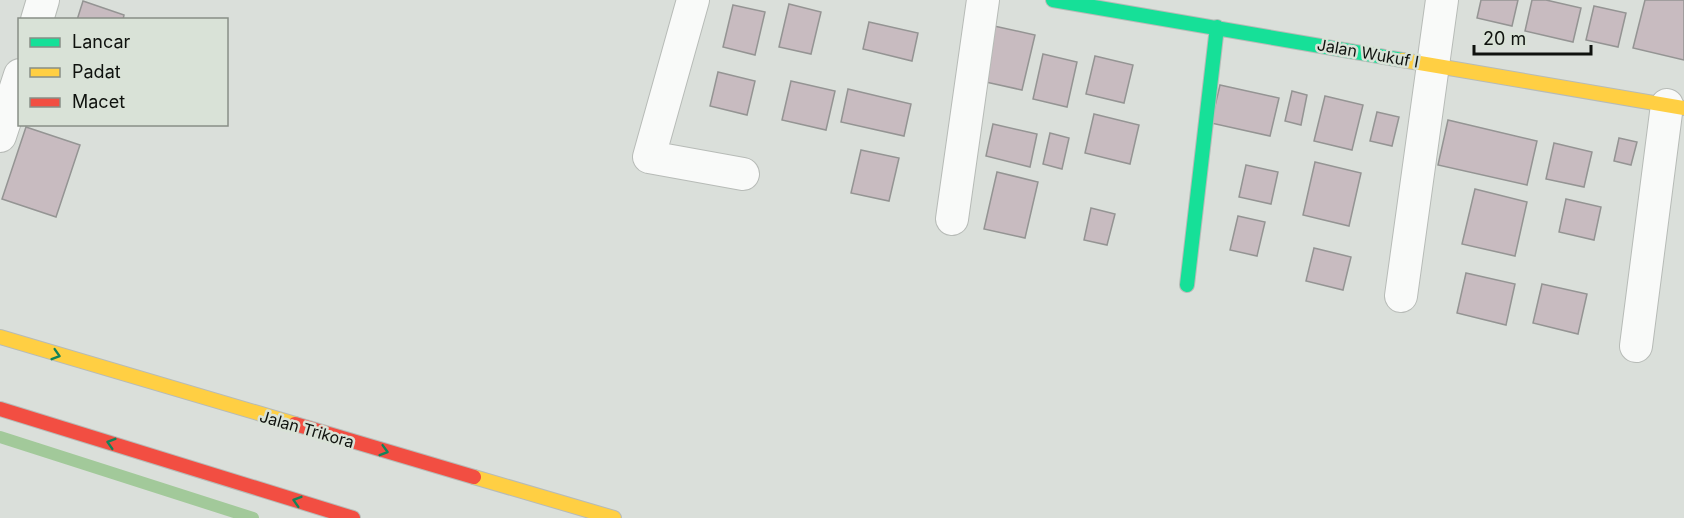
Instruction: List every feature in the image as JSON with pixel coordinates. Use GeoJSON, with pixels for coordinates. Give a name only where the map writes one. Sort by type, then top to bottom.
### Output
{"type":"FeatureCollection","features":[{"type":"Feature","properties":{"kind":"main road","name":"Jalan Wukuf I"},"geometry":{"type":"LineString","coordinates":[[1053,0],[1676,107]]}},
{"type":"Feature","properties":{"kind":"main road"},"geometry":{"type":"LineString","coordinates":[[1187,285],[1217,27]]}},
{"type":"Feature","properties":{"kind":"main road","name":"Jalan Trikora"},"geometry":{"type":"LineString","coordinates":[[0,338],[614,518]]}},
{"type":"Feature","properties":{"kind":"main road"},"geometry":{"type":"LineString","coordinates":[[0,409],[353,518]]}},
{"type":"Feature","properties":{"kind":"street"},"geometry":{"type":"LineString","coordinates":[[38,18],[44,0]]}},
{"type":"Feature","properties":{"kind":"street"},"geometry":{"type":"LineString","coordinates":[[693,0],[649,157],[743,174]]}},
{"type":"Feature","properties":{"kind":"street"},"geometry":{"type":"LineString","coordinates":[[952,219],[983,0]]}},
{"type":"Feature","properties":{"kind":"street"},"geometry":{"type":"LineString","coordinates":[[1401,296],[1442,0]]}},
{"type":"Feature","properties":{"kind":"street"},"geometry":{"type":"LineString","coordinates":[[0,136],[18,81]]}},
{"type":"Feature","properties":{"kind":"street"},"geometry":{"type":"LineString","coordinates":[[1636,346],[1676,107]]}},
{"type":"Feature","properties":{"kind":"building"},"geometry":{"type":"Polygon","coordinates":[[[1481,0],[1518,0],[1512,26],[1477,18],[1481,0]]]}},
{"type":"Feature","properties":{"kind":"building"},"geometry":{"type":"Polygon","coordinates":[[[1532,0],[1546,0],[1581,8],[1573,42],[1525,31],[1532,0]]]}},
{"type":"Feature","properties":{"kind":"building"},"geometry":{"type":"Polygon","coordinates":[[[1645,0],[1684,0],[1684,60],[1633,48],[1645,0]]]}},
{"type":"Feature","properties":{"kind":"building"},"geometry":{"type":"Polygon","coordinates":[[[83,1],[124,15],[123,18],[78,18],[83,1]]]}},
{"type":"Feature","properties":{"kind":"building"},"geometry":{"type":"Polygon","coordinates":[[[789,4],[821,12],[811,54],[779,47],[789,4]]]}},
{"type":"Feature","properties":{"kind":"building"},"geometry":{"type":"Polygon","coordinates":[[[733,5],[765,12],[755,55],[723,47],[733,5]]]}},
{"type":"Feature","properties":{"kind":"building"},"geometry":{"type":"Polygon","coordinates":[[[1594,6],[1626,13],[1618,47],[1586,40],[1594,6]]]}},
{"type":"Feature","properties":{"kind":"building"},"geometry":{"type":"Polygon","coordinates":[[[869,22],[918,33],[912,61],[863,49],[869,22]]]}},
{"type":"Feature","properties":{"kind":"building"},"geometry":{"type":"Polygon","coordinates":[[[994,26],[1035,35],[1022,90],[981,81],[994,26]]]}},
{"type":"Feature","properties":{"kind":"building"},"geometry":{"type":"Polygon","coordinates":[[[1043,54],[1077,62],[1067,107],[1033,99],[1043,54]]]}},
{"type":"Feature","properties":{"kind":"building"},"geometry":{"type":"Polygon","coordinates":[[[1095,56],[1133,65],[1124,103],[1086,94],[1095,56]]]}},
{"type":"Feature","properties":{"kind":"building"},"geometry":{"type":"Polygon","coordinates":[[[718,72],[755,81],[747,115],[710,106],[718,72]]]}},
{"type":"Feature","properties":{"kind":"building"},"geometry":{"type":"Polygon","coordinates":[[[791,81],[835,91],[826,130],[782,120],[791,81]]]}},
{"type":"Feature","properties":{"kind":"building"},"geometry":{"type":"Polygon","coordinates":[[[1220,85],[1279,98],[1270,136],[1211,123],[1220,85]]]}},
{"type":"Feature","properties":{"kind":"building"},"geometry":{"type":"Polygon","coordinates":[[[848,89],[911,104],[904,136],[841,122],[848,89]]]}},
{"type":"Feature","properties":{"kind":"building"},"geometry":{"type":"Polygon","coordinates":[[[1292,91],[1307,95],[1301,125],[1285,121],[1292,91]]]}},
{"type":"Feature","properties":{"kind":"building"},"geometry":{"type":"Polygon","coordinates":[[[1325,96],[1363,105],[1352,150],[1314,141],[1325,96]]]}},
{"type":"Feature","properties":{"kind":"building"},"geometry":{"type":"Polygon","coordinates":[[[1377,112],[1399,117],[1392,146],[1370,141],[1377,112]]]}},
{"type":"Feature","properties":{"kind":"building"},"geometry":{"type":"Polygon","coordinates":[[[1094,114],[1139,125],[1130,164],[1085,153],[1094,114]]]}},
{"type":"Feature","properties":{"kind":"building"},"geometry":{"type":"Polygon","coordinates":[[[1448,120],[1537,141],[1527,185],[1438,165],[1448,120]]]}},
{"type":"Feature","properties":{"kind":"building"},"geometry":{"type":"Polygon","coordinates":[[[993,124],[1037,134],[1030,167],[986,156],[993,124]]]}},
{"type":"Feature","properties":{"kind":"building"},"geometry":{"type":"Polygon","coordinates":[[[26,127],[80,145],[56,217],[2,199],[26,127]]]}},
{"type":"Feature","properties":{"kind":"building"},"geometry":{"type":"Polygon","coordinates":[[[1050,133],[1069,138],[1062,169],[1043,164],[1050,133]]]}},
{"type":"Feature","properties":{"kind":"building"},"geometry":{"type":"Polygon","coordinates":[[[1619,138],[1637,142],[1631,165],[1614,161],[1619,138]]]}},
{"type":"Feature","properties":{"kind":"building"},"geometry":{"type":"Polygon","coordinates":[[[1554,143],[1592,152],[1584,187],[1546,179],[1554,143]]]}},
{"type":"Feature","properties":{"kind":"building"},"geometry":{"type":"Polygon","coordinates":[[[861,150],[899,158],[889,201],[851,193],[861,150]]]}},
{"type":"Feature","properties":{"kind":"building"},"geometry":{"type":"Polygon","coordinates":[[[1315,162],[1361,173],[1349,226],[1303,215],[1315,162]]]}},
{"type":"Feature","properties":{"kind":"building"},"geometry":{"type":"Polygon","coordinates":[[[1246,165],[1278,172],[1271,204],[1239,197],[1246,165]]]}},
{"type":"Feature","properties":{"kind":"building"},"geometry":{"type":"Polygon","coordinates":[[[997,172],[1038,182],[1025,238],[984,229],[997,172]]]}},
{"type":"Feature","properties":{"kind":"building"},"geometry":{"type":"Polygon","coordinates":[[[1475,189],[1527,202],[1515,256],[1462,244],[1475,189]]]}},
{"type":"Feature","properties":{"kind":"building"},"geometry":{"type":"Polygon","coordinates":[[[1566,199],[1601,207],[1594,240],[1559,232],[1566,199]]]}},
{"type":"Feature","properties":{"kind":"building"},"geometry":{"type":"Polygon","coordinates":[[[1091,208],[1115,214],[1107,245],[1084,240],[1091,208]]]}},
{"type":"Feature","properties":{"kind":"building"},"geometry":{"type":"Polygon","coordinates":[[[1238,216],[1265,222],[1257,256],[1230,250],[1238,216]]]}},
{"type":"Feature","properties":{"kind":"building"},"geometry":{"type":"Polygon","coordinates":[[[1314,248],[1351,257],[1343,290],[1306,281],[1314,248]]]}},
{"type":"Feature","properties":{"kind":"building"},"geometry":{"type":"Polygon","coordinates":[[[1466,273],[1515,284],[1506,325],[1457,313],[1466,273]]]}},
{"type":"Feature","properties":{"kind":"building"},"geometry":{"type":"Polygon","coordinates":[[[1542,284],[1587,294],[1578,334],[1533,323],[1542,284]]]}},
{"type":"Feature","properties":{"kind":"waterway"},"geometry":{"type":"LineString","coordinates":[[0,437],[253,518]]}},
{"type":"Feature","properties":{"kind":"traffic: fast"},"geometry":{"type":"LineString","coordinates":[[1053,0],[1402,60]]}},
{"type":"Feature","properties":{"kind":"traffic: fast"},"geometry":{"type":"LineString","coordinates":[[1187,285],[1217,27]]}},
{"type":"Feature","properties":{"kind":"traffic: slow"},"geometry":{"type":"LineString","coordinates":[[1402,60],[1684,108]]}},
{"type":"Feature","properties":{"kind":"traffic: slow"},"geometry":{"type":"LineString","coordinates":[[0,337],[295,424]]}},
{"type":"Feature","properties":{"kind":"traffic: slow"},"geometry":{"type":"LineString","coordinates":[[474,477],[614,518]]}},
{"type":"Feature","properties":{"kind":"traffic: jam"},"geometry":{"type":"LineString","coordinates":[[0,409],[353,518]]}},
{"type":"Feature","properties":{"kind":"traffic: jam"},"geometry":{"type":"LineString","coordinates":[[295,424],[474,477]]}}]}
